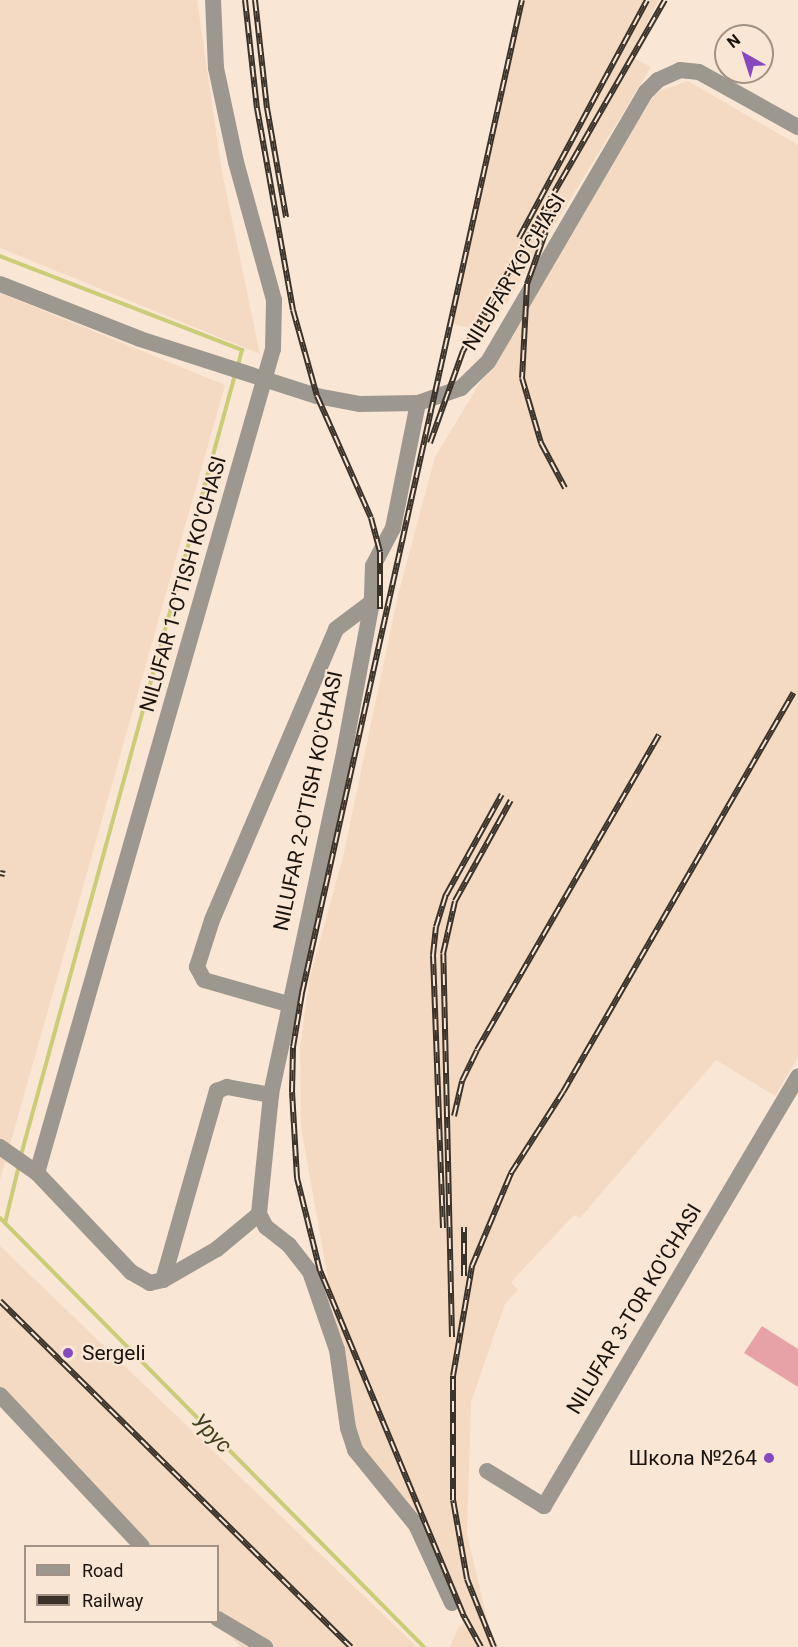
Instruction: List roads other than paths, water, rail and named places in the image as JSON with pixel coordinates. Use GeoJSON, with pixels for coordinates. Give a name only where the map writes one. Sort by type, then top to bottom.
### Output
{"type":"FeatureCollection","features":[{"type":"Feature","properties":{"kind":"street","name":"NILUFAR 1-O'TISH KO'CHASI"},"geometry":{"type":"LineString","coordinates":[[37,1173],[273,349],[274,300],[236,162],[216,68],[213,0]]}},
{"type":"Feature","properties":{"kind":"street","name":"NILUFAR KO'CHASI"},"geometry":{"type":"LineString","coordinates":[[0,284],[140,339],[344,402],[418,403],[461,388],[488,362],[646,92],[658,80],[680,70],[699,72],[798,127]]}},
{"type":"Feature","properties":{"kind":"street","name":"NILUFAR 2-O'TISH KO'CHASI"},"geometry":{"type":"LineString","coordinates":[[259,1214],[271,1095],[288,1005],[343,758],[372,602],[373,566],[393,528],[418,403]]}},
{"type":"Feature","properties":{"kind":"street"},"geometry":{"type":"LineString","coordinates":[[288,1005],[204,980],[197,967],[212,920],[336,629],[372,602]]}},
{"type":"Feature","properties":{"kind":"street","name":"NILUFAR 3-TOR KO'CHASI"},"geometry":{"type":"LineString","coordinates":[[487,1471],[544,1506],[798,1077]]}},
{"type":"Feature","properties":{"kind":"street"},"geometry":{"type":"LineString","coordinates":[[163,1280],[217,1091],[227,1087],[271,1095]]}},
{"type":"Feature","properties":{"kind":"street"},"geometry":{"type":"LineString","coordinates":[[0,1147],[37,1173],[131,1272],[150,1283],[163,1280],[218,1250],[259,1214],[266,1227],[289,1245],[310,1272],[337,1350],[348,1428],[355,1450],[416,1525],[452,1603]]}},
{"type":"Feature","properties":{"kind":"street"},"geometry":{"type":"LineString","coordinates":[[0,1395],[141,1545]]}},
{"type":"Feature","properties":{"kind":"street"},"geometry":{"type":"LineString","coordinates":[[219,1620],[265,1647]]}},
{"type":"Feature","properties":{"kind":"waterway"},"geometry":{"type":"LineString","coordinates":[[0,256],[242,350],[238,365]]}},
{"type":"Feature","properties":{"kind":"waterway"},"geometry":{"type":"LineString","coordinates":[[21,1155],[235,375]]}},
{"type":"Feature","properties":{"kind":"waterway"},"geometry":{"type":"LineString","coordinates":[[5,1223],[19,1165]]}},
{"type":"Feature","properties":{"kind":"waterway","name":"Урус"},"geometry":{"type":"LineString","coordinates":[[0,1218],[424,1647]]}},
{"type":"Feature","properties":{"kind":"railway"},"geometry":{"type":"LineString","coordinates":[[245,0],[257,108],[293,310],[317,396],[371,518],[380,552],[380,609]]}},
{"type":"Feature","properties":{"kind":"railway"},"geometry":{"type":"LineString","coordinates":[[255,0],[267,108],[286,217]]}},
{"type":"Feature","properties":{"kind":"railway"},"geometry":{"type":"LineString","coordinates":[[481,1647],[463,1614],[320,1271],[297,1178],[292,1092],[293,1047],[302,993],[522,0]]}},
{"type":"Feature","properties":{"kind":"railway"},"geometry":{"type":"LineString","coordinates":[[519,238],[647,0]]}},
{"type":"Feature","properties":{"kind":"railway"},"geometry":{"type":"LineString","coordinates":[[430,443],[463,351],[665,0]]}},
{"type":"Feature","properties":{"kind":"railway"},"geometry":{"type":"LineString","coordinates":[[556,203],[527,284],[522,378],[541,443],[565,488]]}},
{"type":"Feature","properties":{"kind":"railway"},"geometry":{"type":"LineString","coordinates":[[494,1647],[467,1579],[453,1500],[453,1376],[472,1266],[511,1173],[563,1092],[793,693]]}},
{"type":"Feature","properties":{"kind":"railway"},"geometry":{"type":"LineString","coordinates":[[454,1116],[462,1081],[477,1050],[659,735]]}},
{"type":"Feature","properties":{"kind":"railway"},"geometry":{"type":"LineString","coordinates":[[443,1228],[433,955],[436,927],[446,895],[502,794]]}},
{"type":"Feature","properties":{"kind":"railway"},"geometry":{"type":"LineString","coordinates":[[452,1337],[443,954],[455,901],[511,800]]}},
{"type":"Feature","properties":{"kind":"railway"},"geometry":{"type":"LineString","coordinates":[[0,873],[5,874]]}},
{"type":"Feature","properties":{"kind":"railway"},"geometry":{"type":"LineString","coordinates":[[464,1227],[464,1276]]}},
{"type":"Feature","properties":{"kind":"railway"},"geometry":{"type":"LineString","coordinates":[[0,1301],[351,1647]]}},
{"type":"Feature","properties":{"kind":"place","name":"Sergeli"},"geometry":{"type":"Point","coordinates":[68,1353]}},
{"type":"Feature","properties":{"kind":"place","name":"Школа №264"},"geometry":{"type":"Point","coordinates":[769,1458]}}]}
